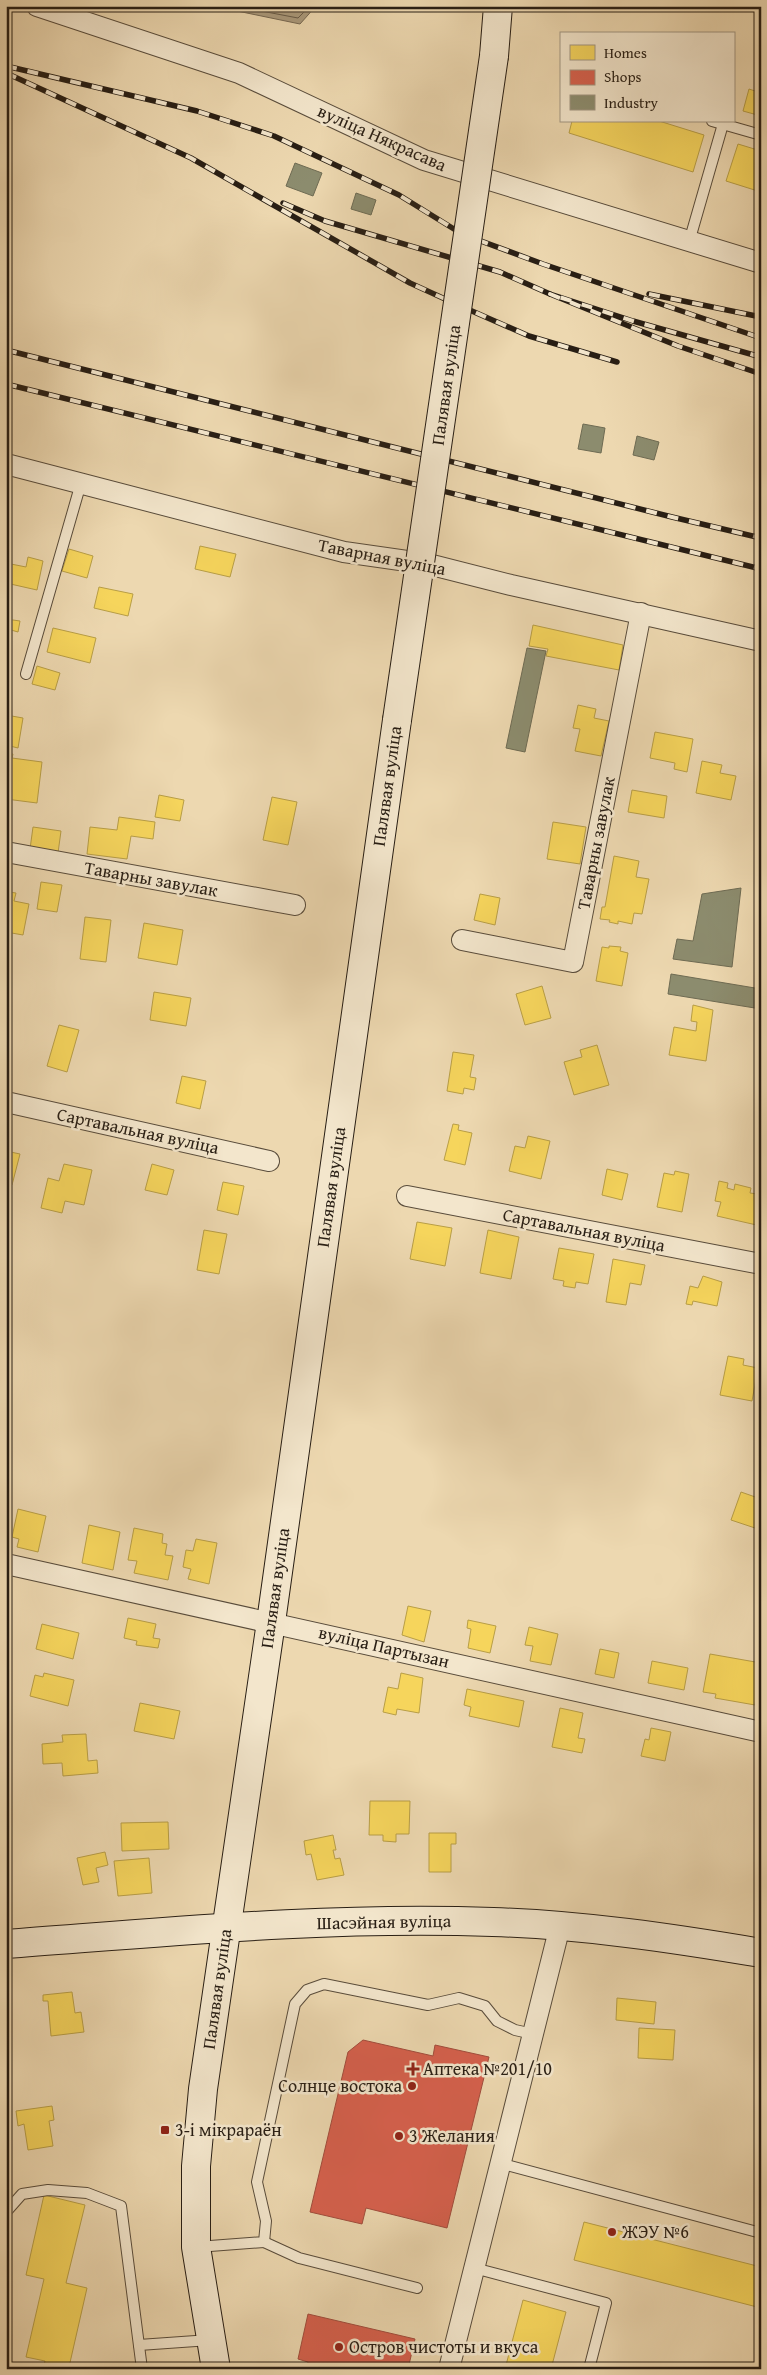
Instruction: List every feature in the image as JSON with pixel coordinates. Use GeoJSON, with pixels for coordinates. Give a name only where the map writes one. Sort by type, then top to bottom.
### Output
{"type":"FeatureCollection","features":[{"type":"Feature","properties":{"kind":"main road","name":"Палявая вуліца"},"geometry":{"type":"LineString","coordinates":[[216,2369],[196,2247],[196,2166],[203,2089],[271,1622],[397,720],[494,56],[498,6]]}},
{"type":"Feature","properties":{"kind":"main road","name":"Шасэйная вуліца"},"geometry":{"type":"LineString","coordinates":[[6,1944],[309,1923],[418,1921],[493,1922],[560,1926],[645,1934],[761,1953]]}},
{"type":"Feature","properties":{"kind":"street","name":"вуліца Някрасава"},"geometry":{"type":"LineString","coordinates":[[37,6],[239,73],[424,160],[761,263]]}},
{"type":"Feature","properties":{"kind":"street","name":"Таварная вуліца"},"geometry":{"type":"LineString","coordinates":[[6,464],[344,552],[428,564],[511,586],[761,640]]}},
{"type":"Feature","properties":{"kind":"street","name":"Таварны завулак"},"geometry":{"type":"LineString","coordinates":[[462,940],[573,962],[641,613]]}},
{"type":"Feature","properties":{"kind":"street","name":"Таварны завулак"},"geometry":{"type":"LineString","coordinates":[[6,852],[295,905]]}},
{"type":"Feature","properties":{"kind":"street","name":"Сартавальная вуліца"},"geometry":{"type":"LineString","coordinates":[[6,1102],[269,1161]]}},
{"type":"Feature","properties":{"kind":"street","name":"Сартавальная вуліца"},"geometry":{"type":"LineString","coordinates":[[407,1196],[761,1264]]}},
{"type":"Feature","properties":{"kind":"street","name":"вуліца Партызан"},"geometry":{"type":"LineString","coordinates":[[6,1564],[761,1732]]}},
{"type":"Feature","properties":{"kind":"street"},"geometry":{"type":"LineString","coordinates":[[449,2369],[499,2163],[560,1926]]}},
{"type":"Feature","properties":{"kind":"lane"},"geometry":{"type":"LineString","coordinates":[[716,122],[761,136]]}},
{"type":"Feature","properties":{"kind":"lane"},"geometry":{"type":"LineString","coordinates":[[689,242],[723,124]]}},
{"type":"Feature","properties":{"kind":"lane"},"geometry":{"type":"LineString","coordinates":[[26,674],[81,483]]}},
{"type":"Feature","properties":{"kind":"lane"},"geometry":{"type":"LineString","coordinates":[[264,2242],[266,2221],[257,2182],[295,2004],[306,1990],[324,1984],[428,2006],[459,1998],[485,2006],[497,2021],[515,2030],[533,2034]]}},
{"type":"Feature","properties":{"kind":"lane"},"geometry":{"type":"LineString","coordinates":[[499,2163],[761,2233]]}},
{"type":"Feature","properties":{"kind":"lane"},"geometry":{"type":"LineString","coordinates":[[6,2212],[22,2194],[48,2190],[87,2193],[120,2206],[142,2369]]}},
{"type":"Feature","properties":{"kind":"lane"},"geometry":{"type":"LineString","coordinates":[[196,2247],[264,2242],[299,2258],[417,2288]]}},
{"type":"Feature","properties":{"kind":"lane"},"geometry":{"type":"LineString","coordinates":[[474,2268],[606,2303],[589,2369]]}},
{"type":"Feature","properties":{"kind":"lane"},"geometry":{"type":"LineString","coordinates":[[139,2345],[211,2340]]}},
{"type":"Feature","properties":{"kind":"water"},"geometry":{"type":"Polygon","coordinates":[[[213,6],[316,6],[300,24],[213,6]]]}},
{"type":"Feature","properties":{"kind":"building: Homes"},"geometry":{"type":"Polygon","coordinates":[[[749,89],[761,93],[761,116],[743,111],[749,89]]]}},
{"type":"Feature","properties":{"kind":"building: Homes"},"geometry":{"type":"Polygon","coordinates":[[[572,122],[662,122],[704,135],[693,172],[569,133],[572,122]]]}},
{"type":"Feature","properties":{"kind":"building: Homes"},"geometry":{"type":"Polygon","coordinates":[[[738,144],[761,151],[761,192],[726,181],[738,144]]]}},
{"type":"Feature","properties":{"kind":"building: Homes"},"geometry":{"type":"Polygon","coordinates":[[[200,546],[236,554],[230,577],[195,569],[200,546]]]}},
{"type":"Feature","properties":{"kind":"building: Homes"},"geometry":{"type":"Polygon","coordinates":[[[69,549],[93,556],[87,578],[62,571],[69,549]]]}},
{"type":"Feature","properties":{"kind":"building: Homes"},"geometry":{"type":"Polygon","coordinates":[[[28,557],[43,561],[37,590],[6,583],[6,563],[26,567],[28,557]]]}},
{"type":"Feature","properties":{"kind":"building: Homes"},"geometry":{"type":"Polygon","coordinates":[[[99,587],[133,594],[128,616],[94,608],[99,587]]]}},
{"type":"Feature","properties":{"kind":"building: Homes"},"geometry":{"type":"Polygon","coordinates":[[[6,619],[20,621],[18,632],[11,630],[6,654],[6,619]]]}},
{"type":"Feature","properties":{"kind":"building: Homes"},"geometry":{"type":"Polygon","coordinates":[[[533,625],[623,645],[619,670],[546,656],[548,649],[529,646],[533,625]]]}},
{"type":"Feature","properties":{"kind":"building: Homes"},"geometry":{"type":"Polygon","coordinates":[[[53,628],[96,638],[90,663],[47,652],[53,628]]]}},
{"type":"Feature","properties":{"kind":"building: Homes"},"geometry":{"type":"Polygon","coordinates":[[[37,666],[60,673],[55,690],[32,684],[37,666]]]}},
{"type":"Feature","properties":{"kind":"building: Homes"},"geometry":{"type":"Polygon","coordinates":[[[578,705],[596,709],[594,718],[609,721],[601,756],[575,751],[580,729],[573,728],[578,705]]]}},
{"type":"Feature","properties":{"kind":"building: Homes"},"geometry":{"type":"Polygon","coordinates":[[[6,715],[23,718],[18,748],[6,745],[6,715]]]}},
{"type":"Feature","properties":{"kind":"building: Homes"},"geometry":{"type":"Polygon","coordinates":[[[655,732],[693,739],[687,772],[674,769],[675,763],[650,758],[655,732]]]}},
{"type":"Feature","properties":{"kind":"building: Homes"},"geometry":{"type":"Polygon","coordinates":[[[6,753],[13,754],[12,758],[42,762],[37,803],[6,799],[8,769],[6,768],[6,753]]]}},
{"type":"Feature","properties":{"kind":"building: Homes"},"geometry":{"type":"Polygon","coordinates":[[[702,761],[722,765],[720,773],[736,776],[731,800],[696,793],[702,761]]]}},
{"type":"Feature","properties":{"kind":"building: Homes"},"geometry":{"type":"Polygon","coordinates":[[[632,790],[667,796],[664,818],[628,812],[632,790]]]}},
{"type":"Feature","properties":{"kind":"building: Homes"},"geometry":{"type":"Polygon","coordinates":[[[159,795],[184,800],[180,821],[155,817],[159,795]]]}},
{"type":"Feature","properties":{"kind":"building: Homes"},"geometry":{"type":"Polygon","coordinates":[[[272,797],[297,802],[288,845],[263,840],[272,797]]]}},
{"type":"Feature","properties":{"kind":"building: Homes"},"geometry":{"type":"Polygon","coordinates":[[[119,817],[155,822],[153,839],[131,836],[127,859],[87,854],[90,827],[117,830],[119,817]]]}},
{"type":"Feature","properties":{"kind":"building: Homes"},"geometry":{"type":"Polygon","coordinates":[[[553,822],[586,827],[580,864],[547,859],[553,822]]]}},
{"type":"Feature","properties":{"kind":"building: Homes"},"geometry":{"type":"Polygon","coordinates":[[[33,827],[61,831],[58,853],[30,849],[33,827]]]}},
{"type":"Feature","properties":{"kind":"building: Homes"},"geometry":{"type":"Polygon","coordinates":[[[614,856],[639,861],[636,877],[649,879],[642,914],[634,913],[632,924],[618,921],[618,924],[609,922],[610,920],[600,919],[602,907],[605,907],[614,856]]]}},
{"type":"Feature","properties":{"kind":"building: Homes"},"geometry":{"type":"Polygon","coordinates":[[[41,882],[62,885],[57,912],[37,909],[41,882]]]}},
{"type":"Feature","properties":{"kind":"building: Homes"},"geometry":{"type":"Polygon","coordinates":[[[6,887],[10,888],[9,892],[16,893],[14,901],[29,904],[23,935],[6,932],[6,887]]]}},
{"type":"Feature","properties":{"kind":"building: Homes"},"geometry":{"type":"Polygon","coordinates":[[[480,894],[500,898],[495,925],[474,920],[480,894]]]}},
{"type":"Feature","properties":{"kind":"building: Homes"},"geometry":{"type":"Polygon","coordinates":[[[85,917],[111,920],[106,962],[80,959],[85,917]]]}},
{"type":"Feature","properties":{"kind":"building: Homes"},"geometry":{"type":"Polygon","coordinates":[[[144,923],[183,930],[177,965],[138,958],[144,923]]]}},
{"type":"Feature","properties":{"kind":"building: Homes"},"geometry":{"type":"Polygon","coordinates":[[[609,946],[621,947],[620,951],[628,953],[622,986],[596,981],[602,947],[609,948],[609,946]]]}},
{"type":"Feature","properties":{"kind":"building: Homes"},"geometry":{"type":"Polygon","coordinates":[[[542,986],[551,1018],[525,1025],[516,994],[542,986]]]}},
{"type":"Feature","properties":{"kind":"building: Homes"},"geometry":{"type":"Polygon","coordinates":[[[154,992],[191,998],[186,1026],[150,1020],[154,992]]]}},
{"type":"Feature","properties":{"kind":"building: Homes"},"geometry":{"type":"Polygon","coordinates":[[[693,1005],[713,1010],[706,1061],[669,1055],[674,1027],[696,1031],[697,1022],[691,1021],[693,1005]]]}},
{"type":"Feature","properties":{"kind":"building: Homes"},"geometry":{"type":"Polygon","coordinates":[[[59,1025],[79,1030],[67,1072],[47,1066],[59,1025]]]}},
{"type":"Feature","properties":{"kind":"building: Homes"},"geometry":{"type":"Polygon","coordinates":[[[597,1045],[609,1085],[574,1095],[564,1062],[582,1057],[580,1050],[597,1045]]]}},
{"type":"Feature","properties":{"kind":"building: Homes"},"geometry":{"type":"Polygon","coordinates":[[[453,1052],[474,1055],[470,1077],[476,1078],[474,1090],[464,1088],[463,1094],[447,1091],[453,1052]]]}},
{"type":"Feature","properties":{"kind":"building: Homes"},"geometry":{"type":"Polygon","coordinates":[[[182,1076],[206,1081],[200,1109],[176,1103],[182,1076]]]}},
{"type":"Feature","properties":{"kind":"building: Homes"},"geometry":{"type":"Polygon","coordinates":[[[453,1124],[459,1125],[458,1130],[472,1133],[465,1165],[444,1160],[453,1124]]]}},
{"type":"Feature","properties":{"kind":"building: Homes"},"geometry":{"type":"Polygon","coordinates":[[[528,1136],[550,1141],[541,1179],[509,1171],[515,1146],[525,1148],[528,1136]]]}},
{"type":"Feature","properties":{"kind":"building: Homes"},"geometry":{"type":"Polygon","coordinates":[[[6,1151],[20,1154],[12,1185],[6,1184],[6,1151]]]}},
{"type":"Feature","properties":{"kind":"building: Homes"},"geometry":{"type":"Polygon","coordinates":[[[64,1164],[92,1170],[84,1205],[65,1201],[62,1213],[41,1208],[48,1178],[59,1181],[64,1164]]]}},
{"type":"Feature","properties":{"kind":"building: Homes"},"geometry":{"type":"Polygon","coordinates":[[[152,1164],[174,1170],[167,1195],[145,1190],[152,1164]]]}},
{"type":"Feature","properties":{"kind":"building: Homes"},"geometry":{"type":"Polygon","coordinates":[[[607,1169],[628,1174],[622,1200],[602,1195],[607,1169]]]}},
{"type":"Feature","properties":{"kind":"building: Homes"},"geometry":{"type":"Polygon","coordinates":[[[675,1171],[689,1174],[682,1212],[657,1207],[664,1173],[674,1175],[675,1171]]]}},
{"type":"Feature","properties":{"kind":"building: Homes"},"geometry":{"type":"Polygon","coordinates":[[[719,1181],[728,1183],[727,1188],[734,1190],[735,1184],[751,1188],[750,1193],[758,1194],[761,1189],[761,1226],[717,1216],[721,1202],[715,1201],[719,1181]]]}},
{"type":"Feature","properties":{"kind":"building: Homes"},"geometry":{"type":"Polygon","coordinates":[[[223,1182],[244,1186],[238,1215],[217,1210],[223,1182]]]}},
{"type":"Feature","properties":{"kind":"building: Homes"},"geometry":{"type":"Polygon","coordinates":[[[417,1222],[452,1228],[445,1266],[410,1259],[417,1222]]]}},
{"type":"Feature","properties":{"kind":"building: Homes"},"geometry":{"type":"Polygon","coordinates":[[[204,1230],[227,1234],[219,1274],[197,1270],[204,1230]]]}},
{"type":"Feature","properties":{"kind":"building: Homes"},"geometry":{"type":"Polygon","coordinates":[[[488,1230],[519,1237],[511,1279],[480,1273],[488,1230]]]}},
{"type":"Feature","properties":{"kind":"building: Homes"},"geometry":{"type":"Polygon","coordinates":[[[559,1248],[594,1254],[588,1284],[576,1282],[575,1288],[563,1286],[564,1281],[553,1279],[559,1248]]]}},
{"type":"Feature","properties":{"kind":"building: Homes"},"geometry":{"type":"Polygon","coordinates":[[[613,1259],[645,1265],[641,1285],[630,1283],[626,1305],[606,1302],[613,1259]]]}},
{"type":"Feature","properties":{"kind":"building: Homes"},"geometry":{"type":"Polygon","coordinates":[[[703,1276],[722,1282],[717,1306],[693,1301],[692,1305],[686,1304],[690,1286],[698,1288],[703,1276]]]}},
{"type":"Feature","properties":{"kind":"building: Homes"},"geometry":{"type":"Polygon","coordinates":[[[761,1290],[761,1311],[757,1310],[761,1290]]]}},
{"type":"Feature","properties":{"kind":"building: Homes"},"geometry":{"type":"Polygon","coordinates":[[[728,1356],[744,1359],[743,1365],[758,1368],[752,1401],[720,1395],[728,1356]]]}},
{"type":"Feature","properties":{"kind":"building: Homes"},"geometry":{"type":"Polygon","coordinates":[[[741,1492],[761,1499],[761,1530],[731,1520],[741,1492]]]}},
{"type":"Feature","properties":{"kind":"building: Homes"},"geometry":{"type":"Polygon","coordinates":[[[18,1509],[46,1516],[38,1552],[17,1547],[19,1539],[12,1537],[18,1509]]]}},
{"type":"Feature","properties":{"kind":"building: Homes"},"geometry":{"type":"Polygon","coordinates":[[[89,1525],[120,1532],[113,1570],[82,1563],[89,1525]]]}},
{"type":"Feature","properties":{"kind":"building: Homes"},"geometry":{"type":"Polygon","coordinates":[[[134,1528],[163,1534],[162,1543],[167,1544],[165,1555],[173,1556],[168,1580],[134,1573],[137,1561],[128,1560],[134,1528]]]}},
{"type":"Feature","properties":{"kind":"building: Homes"},"geometry":{"type":"Polygon","coordinates":[[[196,1539],[217,1543],[209,1584],[188,1579],[191,1569],[183,1567],[186,1550],[193,1551],[196,1539]]]}},
{"type":"Feature","properties":{"kind":"building: Homes"},"geometry":{"type":"Polygon","coordinates":[[[408,1606],[431,1611],[424,1642],[402,1635],[408,1606]]]}},
{"type":"Feature","properties":{"kind":"building: Homes"},"geometry":{"type":"Polygon","coordinates":[[[128,1618],[156,1624],[153,1638],[160,1639],[158,1648],[136,1645],[137,1641],[124,1638],[128,1618]]]}},
{"type":"Feature","properties":{"kind":"building: Homes"},"geometry":{"type":"Polygon","coordinates":[[[468,1620],[496,1626],[490,1653],[468,1648],[471,1629],[467,1628],[468,1620]]]}},
{"type":"Feature","properties":{"kind":"building: Homes"},"geometry":{"type":"Polygon","coordinates":[[[42,1624],[79,1633],[73,1659],[36,1649],[42,1624]]]}},
{"type":"Feature","properties":{"kind":"building: Homes"},"geometry":{"type":"Polygon","coordinates":[[[529,1627],[558,1634],[551,1665],[530,1661],[533,1646],[525,1645],[529,1627]]]}},
{"type":"Feature","properties":{"kind":"building: Homes"},"geometry":{"type":"Polygon","coordinates":[[[600,1649],[619,1653],[614,1678],[595,1674],[600,1649]]]}},
{"type":"Feature","properties":{"kind":"building: Homes"},"geometry":{"type":"Polygon","coordinates":[[[710,1654],[761,1663],[755,1705],[715,1698],[716,1694],[703,1692],[710,1654]]]}},
{"type":"Feature","properties":{"kind":"building: Homes"},"geometry":{"type":"Polygon","coordinates":[[[652,1661],[688,1668],[684,1690],[648,1683],[652,1661]]]}},
{"type":"Feature","properties":{"kind":"building: Homes"},"geometry":{"type":"Polygon","coordinates":[[[44,1673],[74,1680],[68,1706],[30,1696],[35,1675],[43,1677],[44,1673]]]}},
{"type":"Feature","properties":{"kind":"building: Homes"},"geometry":{"type":"Polygon","coordinates":[[[401,1673],[423,1678],[419,1713],[397,1709],[396,1715],[383,1712],[388,1687],[398,1689],[401,1673]]]}},
{"type":"Feature","properties":{"kind":"building: Homes"},"geometry":{"type":"Polygon","coordinates":[[[467,1689],[524,1701],[519,1727],[469,1716],[471,1707],[464,1705],[467,1689]]]}},
{"type":"Feature","properties":{"kind":"building: Homes"},"geometry":{"type":"Polygon","coordinates":[[[140,1703],[180,1711],[174,1739],[134,1731],[140,1703]]]}},
{"type":"Feature","properties":{"kind":"building: Homes"},"geometry":{"type":"Polygon","coordinates":[[[560,1708],[583,1713],[578,1738],[585,1739],[582,1753],[552,1747],[560,1708]]]}},
{"type":"Feature","properties":{"kind":"building: Homes"},"geometry":{"type":"Polygon","coordinates":[[[651,1728],[671,1732],[665,1761],[641,1756],[645,1739],[649,1740],[651,1728]]]}},
{"type":"Feature","properties":{"kind":"building: Homes"},"geometry":{"type":"Polygon","coordinates":[[[86,1734],[88,1761],[97,1760],[98,1773],[63,1776],[62,1763],[43,1764],[42,1744],[63,1742],[62,1735],[86,1734]]]}},
{"type":"Feature","properties":{"kind":"building: Homes"},"geometry":{"type":"Polygon","coordinates":[[[370,1801],[410,1801],[409,1834],[396,1834],[396,1842],[383,1841],[383,1835],[369,1835],[370,1801]]]}},
{"type":"Feature","properties":{"kind":"building: Homes"},"geometry":{"type":"Polygon","coordinates":[[[168,1822],[169,1849],[122,1851],[121,1823],[168,1822]]]}},
{"type":"Feature","properties":{"kind":"building: Homes"},"geometry":{"type":"Polygon","coordinates":[[[429,1833],[456,1833],[456,1844],[451,1844],[451,1872],[429,1872],[429,1833]]]}},
{"type":"Feature","properties":{"kind":"building: Homes"},"geometry":{"type":"Polygon","coordinates":[[[333,1835],[336,1850],[333,1850],[335,1859],[340,1858],[344,1875],[317,1880],[311,1854],[306,1855],[304,1841],[333,1835]]]}},
{"type":"Feature","properties":{"kind":"building: Homes"},"geometry":{"type":"Polygon","coordinates":[[[105,1852],[108,1865],[96,1868],[99,1882],[83,1885],[77,1858],[105,1852]]]}},
{"type":"Feature","properties":{"kind":"building: Homes"},"geometry":{"type":"Polygon","coordinates":[[[149,1858],[152,1893],[118,1896],[114,1861],[149,1858]]]}},
{"type":"Feature","properties":{"kind":"building: Homes"},"geometry":{"type":"Polygon","coordinates":[[[72,1992],[75,2013],[81,2012],[84,2032],[51,2036],[48,2001],[43,2001],[43,1995],[72,1992]]]}},
{"type":"Feature","properties":{"kind":"building: Homes"},"geometry":{"type":"Polygon","coordinates":[[[617,1998],[656,2002],[654,2024],[616,2020],[617,1998]]]}},
{"type":"Feature","properties":{"kind":"building: Homes"},"geometry":{"type":"Polygon","coordinates":[[[8,2004],[11,2039],[6,2039],[6,2005],[8,2004]]]}},
{"type":"Feature","properties":{"kind":"building: Homes"},"geometry":{"type":"Polygon","coordinates":[[[639,2028],[675,2030],[673,2060],[638,2058],[639,2028]]]}},
{"type":"Feature","properties":{"kind":"building: Homes"},"geometry":{"type":"Polygon","coordinates":[[[52,2106],[54,2120],[49,2121],[53,2146],[28,2150],[24,2124],[18,2126],[16,2111],[52,2106]]]}},
{"type":"Feature","properties":{"kind":"building: Homes"},"geometry":{"type":"Polygon","coordinates":[[[44,2195],[85,2205],[66,2283],[87,2288],[69,2367],[77,2369],[43,2369],[45,2361],[26,2357],[44,2279],[26,2275],[44,2195]]]}},
{"type":"Feature","properties":{"kind":"building: Homes"},"geometry":{"type":"Polygon","coordinates":[[[584,2222],[761,2267],[761,2308],[574,2260],[584,2222]]]}},
{"type":"Feature","properties":{"kind":"building: Homes"},"geometry":{"type":"Polygon","coordinates":[[[523,2300],[566,2312],[551,2369],[505,2369],[523,2300]]]}},
{"type":"Feature","properties":{"kind":"building: Shops","name":"3 Желания"},"geometry":{"type":"Polygon","coordinates":[[[363,2040],[433,2056],[435,2045],[489,2057],[447,2228],[366,2208],[362,2224],[310,2212],[348,2052],[363,2040]]]}},
{"type":"Feature","properties":{"kind":"building: Shops"},"geometry":{"type":"Polygon","coordinates":[[[308,2314],[415,2339],[408,2369],[306,2369],[308,2362],[298,2359],[308,2314]]]}},
{"type":"Feature","properties":{"kind":"building: Industry"},"geometry":{"type":"Polygon","coordinates":[[[295,163],[322,173],[313,196],[286,186],[295,163]]]}},
{"type":"Feature","properties":{"kind":"building: Industry"},"geometry":{"type":"Polygon","coordinates":[[[356,193],[376,200],[371,215],[351,209],[356,193]]]}},
{"type":"Feature","properties":{"kind":"building: Industry"},"geometry":{"type":"Polygon","coordinates":[[[583,424],[605,428],[601,453],[578,449],[583,424]]]}},
{"type":"Feature","properties":{"kind":"building: Industry"},"geometry":{"type":"Polygon","coordinates":[[[637,436],[659,442],[654,460],[633,455],[637,436]]]}},
{"type":"Feature","properties":{"kind":"building: Industry"},"geometry":{"type":"Polygon","coordinates":[[[527,648],[546,651],[525,752],[506,748],[527,648]]]}},
{"type":"Feature","properties":{"kind":"building: Industry"},"geometry":{"type":"Polygon","coordinates":[[[741,888],[732,967],[673,959],[677,939],[693,941],[702,894],[741,888]]]}},
{"type":"Feature","properties":{"kind":"building: Industry"},"geometry":{"type":"Polygon","coordinates":[[[671,974],[761,989],[761,1009],[668,994],[671,974]]]}},
{"type":"Feature","properties":{"kind":"railway"},"geometry":{"type":"LineString","coordinates":[[6,66],[197,111],[274,136],[399,195],[462,234],[543,264],[761,338]]}},
{"type":"Feature","properties":{"kind":"railway"},"geometry":{"type":"LineString","coordinates":[[6,73],[191,158],[410,283],[529,336],[617,362]]}},
{"type":"Feature","properties":{"kind":"railway"},"geometry":{"type":"LineString","coordinates":[[283,203],[325,221],[500,272],[550,294]]}},
{"type":"Feature","properties":{"kind":"railway"},"geometry":{"type":"LineString","coordinates":[[761,357],[633,321],[550,294],[678,346],[761,374]]}},
{"type":"Feature","properties":{"kind":"railway"},"geometry":{"type":"LineString","coordinates":[[649,294],[761,317]]}},
{"type":"Feature","properties":{"kind":"railway"},"geometry":{"type":"LineString","coordinates":[[6,350],[761,538]]}},
{"type":"Feature","properties":{"kind":"railway"},"geometry":{"type":"LineString","coordinates":[[6,384],[761,569]]}},
{"type":"Feature","properties":{"kind":"place","name":"Аптека №201/10"},"geometry":{"type":"Point","coordinates":[413,2069]}},
{"type":"Feature","properties":{"kind":"place","name":"Солнце востока"},"geometry":{"type":"Point","coordinates":[412,2086]}},
{"type":"Feature","properties":{"kind":"place","name":"3-і мікрараён"},"geometry":{"type":"Point","coordinates":[165,2130]}},
{"type":"Feature","properties":{"kind":"place","name":"3 Желания"},"geometry":{"type":"Point","coordinates":[399,2136]}},
{"type":"Feature","properties":{"kind":"place","name":"ЖЭУ №6"},"geometry":{"type":"Point","coordinates":[612,2232]}},
{"type":"Feature","properties":{"kind":"place","name":"Остров чистоты и вкуса"},"geometry":{"type":"Point","coordinates":[339,2347]}}]}
